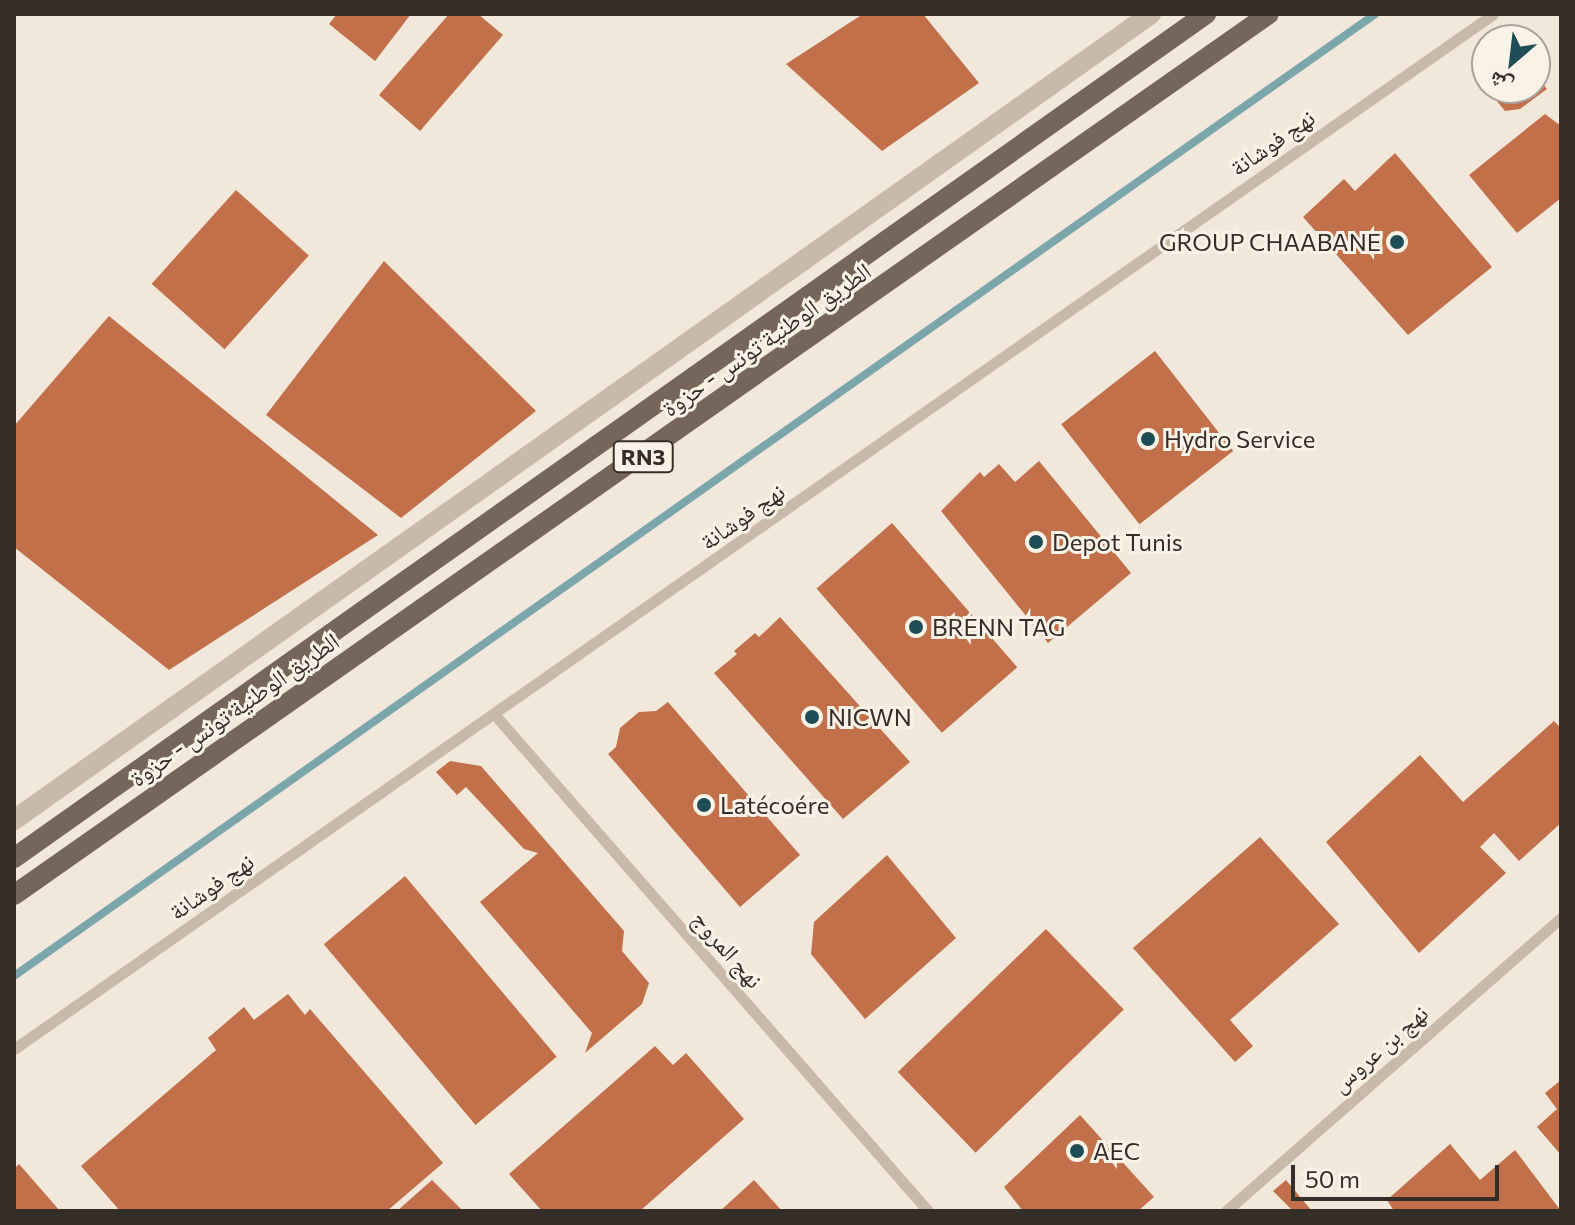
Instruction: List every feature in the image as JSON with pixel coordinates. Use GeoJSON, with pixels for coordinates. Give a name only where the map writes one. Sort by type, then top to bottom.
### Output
{"type":"FeatureCollection","features":[{"type":"Feature","properties":{"kind":"main road","name":"الطريق الوطنية تونس - حزوة"},"geometry":{"type":"LineString","coordinates":[[14,858],[1206,14]]}},
{"type":"Feature","properties":{"kind":"main road","name":"الطريق الوطنية تونس - حزوة"},"geometry":{"type":"LineString","coordinates":[[14,895],[1269,14]]}},
{"type":"Feature","properties":{"kind":"street"},"geometry":{"type":"LineString","coordinates":[[14,820],[1151,14]]}},
{"type":"Feature","properties":{"kind":"lane","name":"نهج فوشانة"},"geometry":{"type":"LineString","coordinates":[[14,1049],[1493,14]]}},
{"type":"Feature","properties":{"kind":"lane","name":"نهج المروج"},"geometry":{"type":"LineString","coordinates":[[495,715],[928,1211]]}},
{"type":"Feature","properties":{"kind":"lane","name":"نهج بن عروس"},"geometry":{"type":"LineString","coordinates":[[1226,1211],[1561,918]]}},
{"type":"Feature","properties":{"kind":"building"},"geometry":{"type":"Polygon","coordinates":[[[337,14],[411,14],[375,61],[329,24],[337,14]]]}},
{"type":"Feature","properties":{"kind":"building"},"geometry":{"type":"Polygon","coordinates":[[[449,14],[478,14],[503,35],[420,131],[379,95],[449,14]]]}},
{"type":"Feature","properties":{"kind":"building"},"geometry":{"type":"Polygon","coordinates":[[[863,14],[923,14],[979,83],[882,151],[786,64],[863,14]]]}},
{"type":"Feature","properties":{"kind":"building"},"geometry":{"type":"Polygon","coordinates":[[[1499,104],[1527,104],[1520,109],[1505,111],[1499,104]]]}},
{"type":"Feature","properties":{"kind":"building"},"geometry":{"type":"Polygon","coordinates":[[[1545,114],[1561,126],[1561,198],[1517,233],[1469,175],[1545,114]]]}},
{"type":"Feature","properties":{"kind":"building","name":"GROUP CHAABANE"},"geometry":{"type":"Polygon","coordinates":[[[1395,153],[1492,267],[1408,335],[1303,217],[1344,179],[1355,191],[1395,153]]]}},
{"type":"Feature","properties":{"kind":"building"},"geometry":{"type":"Polygon","coordinates":[[[236,190],[309,256],[225,349],[152,284],[236,190]]]}},
{"type":"Feature","properties":{"kind":"building"},"geometry":{"type":"Polygon","coordinates":[[[384,261],[536,411],[401,518],[266,415],[384,261]]]}},
{"type":"Feature","properties":{"kind":"building"},"geometry":{"type":"Polygon","coordinates":[[[109,316],[378,535],[169,670],[14,547],[14,426],[109,316]]]}},
{"type":"Feature","properties":{"kind":"building","name":"Hydro Service"},"geometry":{"type":"Polygon","coordinates":[[[1155,351],[1233,451],[1139,524],[1061,424],[1155,351]]]}},
{"type":"Feature","properties":{"kind":"building","name":"Depot Tunis"},"geometry":{"type":"Polygon","coordinates":[[[1039,461],[1131,573],[1048,643],[941,511],[980,472],[984,477],[999,464],[1015,482],[1039,461]]]}},
{"type":"Feature","properties":{"kind":"building","name":"BRENN TAG"},"geometry":{"type":"Polygon","coordinates":[[[892,523],[1017,667],[942,733],[817,589],[892,523]]]}},
{"type":"Feature","properties":{"kind":"building","name":"NICWN"},"geometry":{"type":"Polygon","coordinates":[[[780,617],[910,762],[843,819],[714,673],[737,654],[734,651],[755,633],[759,637],[780,617]]]}},
{"type":"Feature","properties":{"kind":"building","name":"Latécoére"},"geometry":{"type":"Polygon","coordinates":[[[668,702],[800,855],[740,907],[608,754],[616,747],[620,728],[639,712],[656,711],[668,702]]]}},
{"type":"Feature","properties":{"kind":"building"},"geometry":{"type":"Polygon","coordinates":[[[1554,721],[1561,728],[1561,823],[1519,861],[1494,833],[1480,847],[1506,873],[1419,953],[1326,842],[1420,755],[1463,802],[1554,721]]]}},
{"type":"Feature","properties":{"kind":"building"},"geometry":{"type":"Polygon","coordinates":[[[450,761],[481,766],[624,931],[622,951],[649,983],[642,1004],[585,1053],[592,1033],[480,902],[538,853],[524,849],[466,787],[457,795],[436,772],[450,761]]]}},
{"type":"Feature","properties":{"kind":"building"},"geometry":{"type":"Polygon","coordinates":[[[1260,837],[1339,924],[1230,1020],[1253,1046],[1235,1062],[1133,948],[1260,837]]]}},
{"type":"Feature","properties":{"kind":"building"},"geometry":{"type":"Polygon","coordinates":[[[887,855],[956,938],[865,1019],[811,954],[814,922],[887,855]]]}},
{"type":"Feature","properties":{"kind":"building"},"geometry":{"type":"Polygon","coordinates":[[[405,876],[557,1057],[475,1125],[324,944],[405,876]]]}},
{"type":"Feature","properties":{"kind":"building"},"geometry":{"type":"Polygon","coordinates":[[[1046,929],[1124,1010],[976,1153],[898,1072],[1046,929]]]}},
{"type":"Feature","properties":{"kind":"building"},"geometry":{"type":"Polygon","coordinates":[[[288,994],[305,1015],[310,1009],[443,1163],[387,1211],[120,1211],[81,1166],[216,1050],[208,1038],[244,1007],[254,1020],[288,994]]]}},
{"type":"Feature","properties":{"kind":"building"},"geometry":{"type":"Polygon","coordinates":[[[655,1046],[673,1065],[686,1053],[744,1119],[640,1211],[542,1211],[509,1174],[655,1046]]]}},
{"type":"Feature","properties":{"kind":"building"},"geometry":{"type":"Polygon","coordinates":[[[1561,1080],[1561,1155],[1537,1127],[1557,1109],[1545,1093],[1561,1080]]]}},
{"type":"Feature","properties":{"kind":"building","name":"AEC"},"geometry":{"type":"Polygon","coordinates":[[[1080,1115],[1154,1197],[1138,1211],[1023,1211],[1004,1187],[1080,1115]]]}},
{"type":"Feature","properties":{"kind":"building"},"geometry":{"type":"Polygon","coordinates":[[[1450,1144],[1480,1180],[1515,1150],[1561,1211],[1394,1211],[1387,1200],[1450,1144]]]}},
{"type":"Feature","properties":{"kind":"building"},"geometry":{"type":"Polygon","coordinates":[[[19,1164],[60,1211],[14,1211],[14,1169],[19,1164]]]}},
{"type":"Feature","properties":{"kind":"building"},"geometry":{"type":"Polygon","coordinates":[[[432,1180],[463,1211],[397,1211],[432,1180]]]}},
{"type":"Feature","properties":{"kind":"building"},"geometry":{"type":"Polygon","coordinates":[[[754,1180],[782,1211],[720,1211],[754,1180]]]}},
{"type":"Feature","properties":{"kind":"building"},"geometry":{"type":"Polygon","coordinates":[[[1286,1180],[1312,1211],[1293,1211],[1273,1191],[1286,1180]]]}},
{"type":"Feature","properties":{"kind":"waterway"},"geometry":{"type":"LineString","coordinates":[[14,976],[1375,14]]}},
{"type":"Feature","properties":{"kind":"place","name":"GROUP CHAABANE"},"geometry":{"type":"Point","coordinates":[1397,242]}},
{"type":"Feature","properties":{"kind":"place","name":"Hydro Service"},"geometry":{"type":"Point","coordinates":[1148,439]}},
{"type":"Feature","properties":{"kind":"place","name":"Depot Tunis"},"geometry":{"type":"Point","coordinates":[1036,542]}},
{"type":"Feature","properties":{"kind":"place","name":"BRENN TAG"},"geometry":{"type":"Point","coordinates":[916,627]}},
{"type":"Feature","properties":{"kind":"place","name":"NICWN"},"geometry":{"type":"Point","coordinates":[812,717]}},
{"type":"Feature","properties":{"kind":"place","name":"Latécoére"},"geometry":{"type":"Point","coordinates":[704,805]}},
{"type":"Feature","properties":{"kind":"place","name":"AEC"},"geometry":{"type":"Point","coordinates":[1077,1151]}}]}
